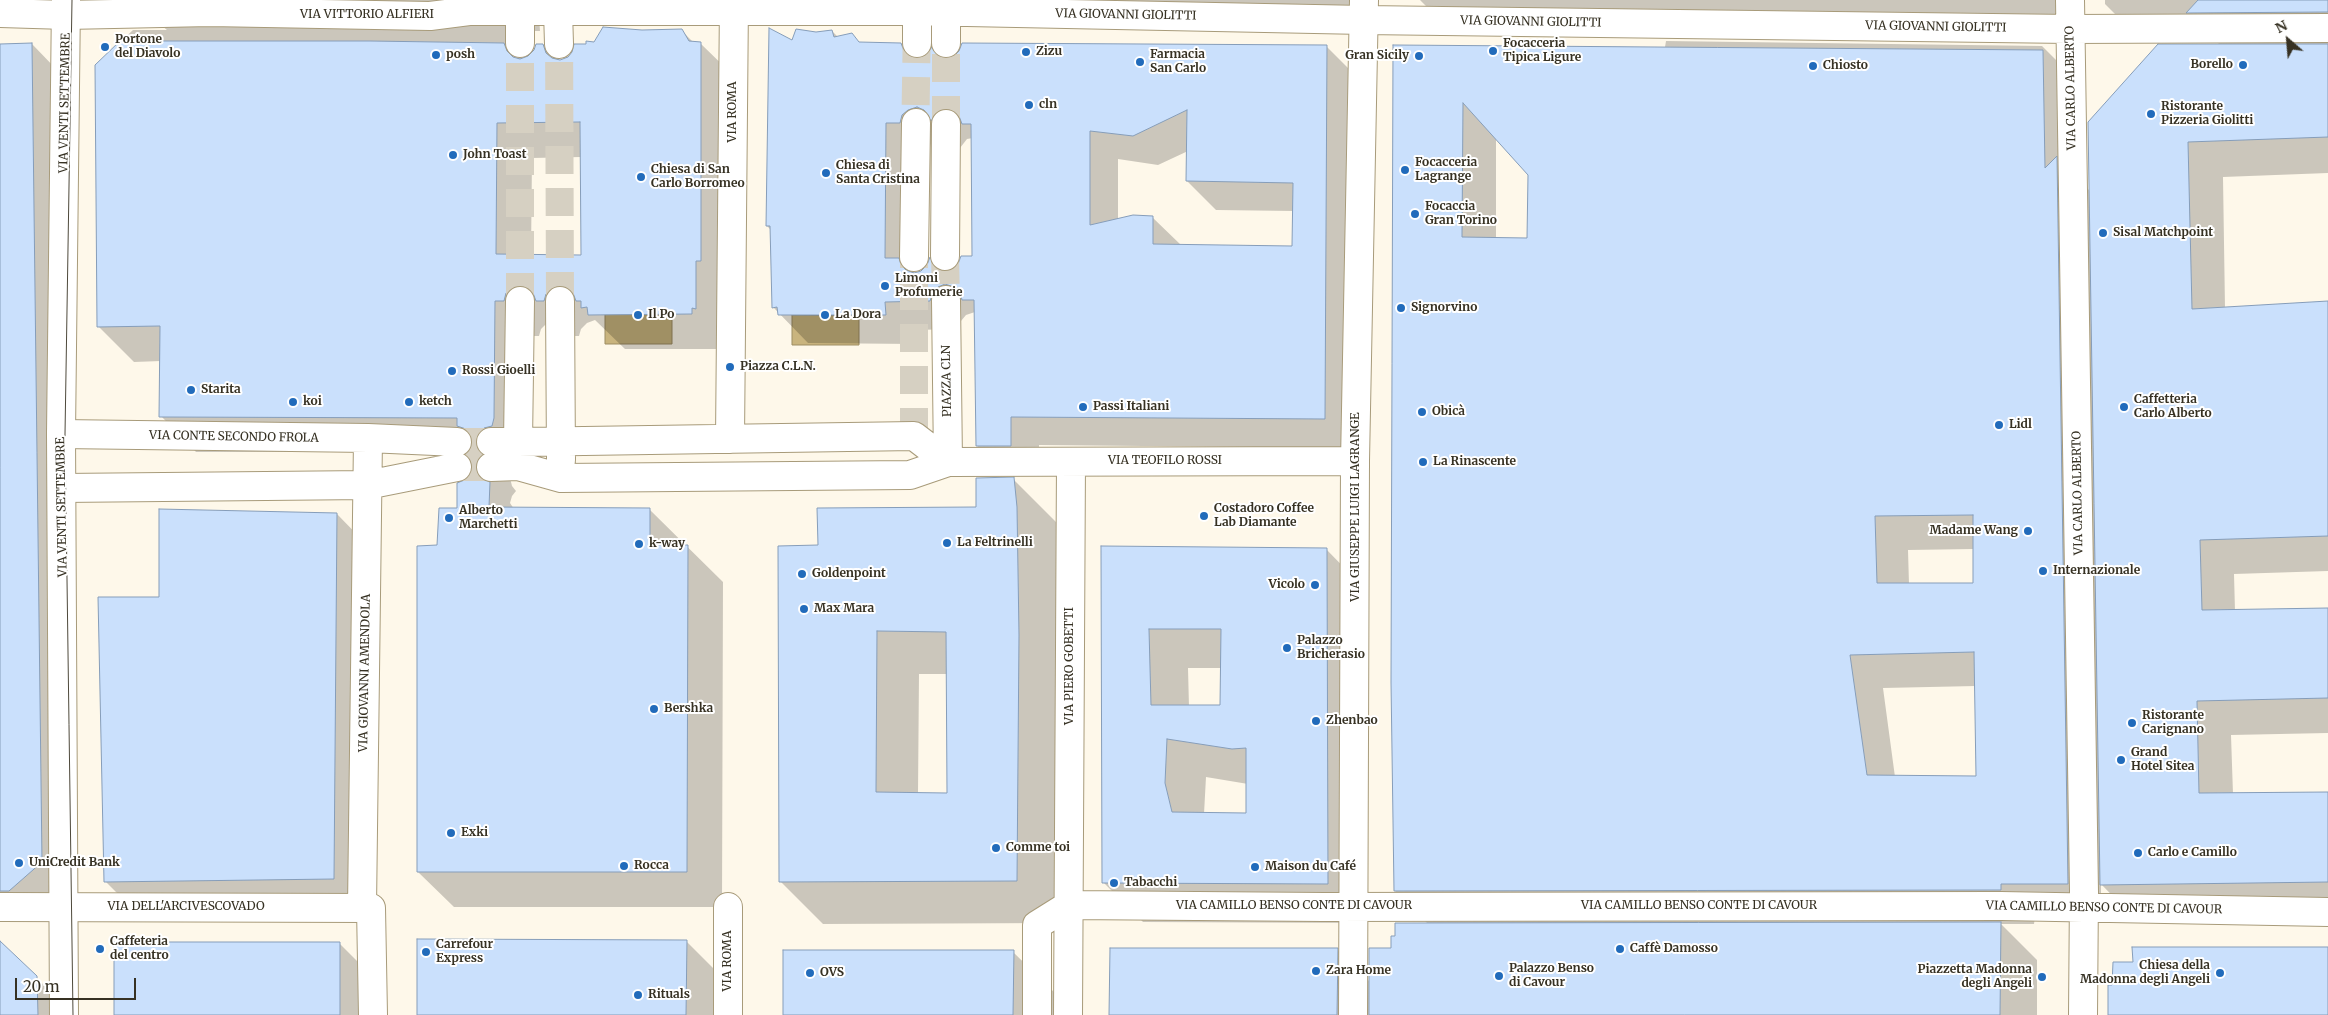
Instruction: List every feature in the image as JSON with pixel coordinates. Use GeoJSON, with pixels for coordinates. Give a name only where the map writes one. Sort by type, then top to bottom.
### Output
{"type":"FeatureCollection","features":[{"type":"Feature","properties":{"kind":"street","name":"VIA CARLO ALBERTO"},"geometry":{"type":"LineString","coordinates":[[2070,0],[2083,1015]]}},
{"type":"Feature","properties":{"kind":"street","name":"VIA GIOVANNI GIOLITTI"},"geometry":{"type":"LineString","coordinates":[[734,6],[946,12],[1364,10],[2070,29],[2328,28]]}},
{"type":"Feature","properties":{"kind":"street","name":"VIA VITTORIO ALFIERI"},"geometry":{"type":"LineString","coordinates":[[0,13],[66,8],[430,16],[469,11],[558,11],[734,6]]}},
{"type":"Feature","properties":{"kind":"street","name":"VIA ROMA"},"geometry":{"type":"LineString","coordinates":[[730,439],[734,6]]}},
{"type":"Feature","properties":{"kind":"street","name":"VIA VENTI SETTEMBRE"},"geometry":{"type":"LineString","coordinates":[[64,1015],[61,434],[66,8]]}},
{"type":"Feature","properties":{"kind":"street","name":"VIA GIUSEPPE LUIGI LAGRANGE"},"geometry":{"type":"LineString","coordinates":[[1353,1015],[1355,460],[1364,10]]}},
{"type":"Feature","properties":{"kind":"street"},"geometry":{"type":"LineString","coordinates":[[520,11],[520,43]]}},
{"type":"Feature","properties":{"kind":"street"},"geometry":{"type":"LineString","coordinates":[[558,11],[559,44]]}},
{"type":"Feature","properties":{"kind":"street"},"geometry":{"type":"LineString","coordinates":[[917,11],[917,43]]}},
{"type":"Feature","properties":{"kind":"street"},"geometry":{"type":"LineString","coordinates":[[946,12],[946,43]]}},
{"type":"Feature","properties":{"kind":"street"},"geometry":{"type":"LineString","coordinates":[[914,257],[916,123]]}},
{"type":"Feature","properties":{"kind":"street"},"geometry":{"type":"LineString","coordinates":[[945,256],[946,124]]}},
{"type":"Feature","properties":{"kind":"street","name":"PIAZZA CLN"},"geometry":{"type":"LineString","coordinates":[[946,300],[948,462]]}},
{"type":"Feature","properties":{"kind":"street"},"geometry":{"type":"LineString","coordinates":[[518,454],[520,301]]}},
{"type":"Feature","properties":{"kind":"street"},"geometry":{"type":"LineString","coordinates":[[560,301],[560,478]]}},
{"type":"Feature","properties":{"kind":"street","name":"VIA CONTE SECONDO FROLA"},"geometry":{"type":"LineString","coordinates":[[61,434],[368,438],[408,441],[457,455],[367,486]]}},
{"type":"Feature","properties":{"kind":"street"},"geometry":{"type":"LineString","coordinates":[[491,455],[518,454],[561,441],[914,436],[948,462]]}},
{"type":"Feature","properties":{"kind":"street","name":"VIA GIOVANNI AMENDOLA"},"geometry":{"type":"LineString","coordinates":[[368,438],[366,908],[373,1015]]}},
{"type":"Feature","properties":{"kind":"street"},"geometry":{"type":"LineString","coordinates":[[518,454],[560,478],[910,475],[948,462]]}},
{"type":"Feature","properties":{"kind":"street","name":"VIA TEOFILO ROSSI"},"geometry":{"type":"LineString","coordinates":[[948,462],[1355,460]]}},
{"type":"Feature","properties":{"kind":"street","name":"VIA PIERO GOBETTI"},"geometry":{"type":"LineString","coordinates":[[1068,1015],[1071,462]]}},
{"type":"Feature","properties":{"kind":"street"},"geometry":{"type":"LineString","coordinates":[[62,488],[367,486]]}},
{"type":"Feature","properties":{"kind":"street"},"geometry":{"type":"LineString","coordinates":[[1037,1015],[1037,926],[1070,904]]}},
{"type":"Feature","properties":{"kind":"street","name":"VIA CAMILLO BENSO CONTE DI CAVOUR"},"geometry":{"type":"LineString","coordinates":[[1070,904],[1354,907],[2083,907],[2328,912]]}},
{"type":"Feature","properties":{"kind":"street","name":"VIA DELL'ARCIVESCOVADO"},"geometry":{"type":"LineString","coordinates":[[0,907],[366,908]]}},
{"type":"Feature","properties":{"kind":"street","name":"VIA ROMA"},"geometry":{"type":"LineString","coordinates":[[728,907],[728,1015]]}},
{"type":"Feature","properties":{"kind":"shaded area"},"geometry":{"type":"Polygon","coordinates":[[[605,314],[672,315],[672,344],[605,344],[605,314]]]}},
{"type":"Feature","properties":{"kind":"shaded area"},"geometry":{"type":"Polygon","coordinates":[[[792,315],[859,316],[859,345],[792,345],[792,315]]]}},
{"type":"Feature","properties":{"kind":"building"},"geometry":{"type":"Polygon","coordinates":[[[2198,0],[2328,0],[2328,12],[2186,13],[2198,0]]]}},
{"type":"Feature","properties":{"kind":"building"},"geometry":{"type":"Polygon","coordinates":[[[603,27],[642,30],[682,29],[689,41],[701,42],[701,261],[696,261],[696,309],[692,308],[692,314],[588,315],[587,307],[581,308],[581,301],[576,301],[573,293],[567,287],[559,285],[552,288],[546,294],[544,301],[536,301],[528,287],[520,285],[512,288],[506,293],[504,301],[495,301],[494,418],[492,426],[484,428],[477,435],[475,442],[482,454],[477,460],[475,468],[478,476],[490,482],[489,507],[650,508],[650,545],[688,545],[687,872],[417,872],[417,546],[437,545],[439,508],[457,508],[457,483],[467,479],[472,472],[472,463],[466,455],[473,443],[471,435],[466,429],[457,426],[457,418],[159,417],[160,326],[97,327],[95,65],[120,41],[504,43],[507,51],[513,57],[520,59],[528,56],[534,50],[536,44],[543,44],[546,53],[552,58],[560,60],[568,57],[572,52],[574,44],[586,44],[586,41],[594,42],[603,27]],[[580,122],[497,123],[496,254],[581,255],[580,122]]]}},
{"type":"Feature","properties":{"kind":"building"},"geometry":{"type":"Polygon","coordinates":[[[769,28],[792,40],[796,29],[816,32],[832,30],[834,37],[852,33],[859,42],[901,43],[904,51],[910,57],[917,59],[925,56],[932,47],[939,57],[946,59],[953,57],[959,51],[962,43],[1327,45],[1325,419],[1011,417],[1011,446],[976,446],[974,300],[962,300],[960,292],[954,287],[945,284],[933,292],[930,301],[885,302],[886,315],[778,315],[777,307],[772,308],[770,226],[766,226],[769,28]],[[917,107],[908,110],[902,115],[900,123],[886,123],[885,258],[899,258],[901,265],[906,270],[914,273],[921,271],[927,265],[930,257],[937,269],[945,272],[953,269],[958,264],[961,256],[972,256],[971,124],[962,124],[959,116],[947,108],[938,111],[931,121],[924,110],[917,107]],[[1187,110],[1133,136],[1090,131],[1090,225],[1133,215],[1153,216],[1153,244],[1292,246],[1293,183],[1186,181],[1187,110]]]}},
{"type":"Feature","properties":{"kind":"building"},"geometry":{"type":"Polygon","coordinates":[[[32,43],[42,862],[9,891],[0,891],[0,44],[32,43]]]}},
{"type":"Feature","properties":{"kind":"building"},"geometry":{"type":"Polygon","coordinates":[[[2158,44],[2328,44],[2328,137],[2188,142],[2192,309],[2328,301],[2328,536],[2200,540],[2202,610],[2328,608],[2328,698],[2197,701],[2199,793],[2328,792],[2328,882],[2100,885],[2088,122],[2158,44]]]}},
{"type":"Feature","properties":{"kind":"building"},"geometry":{"type":"Polygon","coordinates":[[[1393,45],[2043,50],[2045,168],[2057,156],[2068,884],[2001,884],[2001,890],[1394,891],[1391,682],[1393,45]],[[1463,103],[1462,237],[1527,238],[1528,175],[1463,103]],[[1973,515],[1875,516],[1877,583],[1973,583],[1973,515]],[[1974,652],[1850,655],[1867,775],[1976,776],[1974,652]]]}},
{"type":"Feature","properties":{"kind":"building"},"geometry":{"type":"Polygon","coordinates":[[[1014,477],[1017,507],[1019,635],[1017,881],[779,882],[778,546],[818,545],[817,508],[976,507],[976,478],[1014,477]],[[877,631],[876,792],[947,793],[946,632],[877,631]]]}},
{"type":"Feature","properties":{"kind":"building"},"geometry":{"type":"Polygon","coordinates":[[[159,509],[337,513],[334,879],[104,882],[98,597],[159,597],[159,509]]]}},
{"type":"Feature","properties":{"kind":"building"},"geometry":{"type":"Polygon","coordinates":[[[1101,546],[1327,548],[1328,884],[1102,883],[1101,546]],[[1149,629],[1151,705],[1220,705],[1221,629],[1149,629]],[[1167,739],[1165,783],[1172,812],[1246,813],[1246,748],[1232,749],[1167,739]]]}},
{"type":"Feature","properties":{"kind":"building"},"geometry":{"type":"Polygon","coordinates":[[[2001,922],[2000,1015],[1369,1015],[1369,948],[1391,948],[1391,936],[1395,936],[1395,923],[2001,922]]]}},
{"type":"Feature","properties":{"kind":"building"},"geometry":{"type":"Polygon","coordinates":[[[417,939],[687,940],[686,1015],[417,1015],[417,939]]]}},
{"type":"Feature","properties":{"kind":"building"},"geometry":{"type":"Polygon","coordinates":[[[0,941],[37,976],[38,1015],[0,1015],[0,941]]]}},
{"type":"Feature","properties":{"kind":"building"},"geometry":{"type":"Polygon","coordinates":[[[114,942],[340,942],[340,1015],[114,1015],[114,942]]]}},
{"type":"Feature","properties":{"kind":"building","name":"Chiesa della Madonna degli Angeli"},"geometry":{"type":"Polygon","coordinates":[[[2132,947],[2328,947],[2328,1015],[2108,1015],[2108,985],[2112,985],[2113,962],[2133,962],[2132,947]]]}},
{"type":"Feature","properties":{"kind":"building"},"geometry":{"type":"Polygon","coordinates":[[[1110,948],[1338,948],[1337,1015],[1109,1015],[1110,948]]]}},
{"type":"Feature","properties":{"kind":"building"},"geometry":{"type":"Polygon","coordinates":[[[783,950],[1014,950],[1013,1015],[783,1015],[783,950]]]}},
{"type":"Feature","properties":{"kind":"tunnel"},"geometry":{"type":"LineString","coordinates":[[520,20],[520,301]]}},
{"type":"Feature","properties":{"kind":"tunnel"},"geometry":{"type":"LineString","coordinates":[[559,20],[560,301]]}},
{"type":"Feature","properties":{"kind":"tunnel"},"geometry":{"type":"LineString","coordinates":[[915,147],[917,20]]}},
{"type":"Feature","properties":{"kind":"tunnel"},"geometry":{"type":"LineString","coordinates":[[946,43],[946,124]]}},
{"type":"Feature","properties":{"kind":"tunnel"},"geometry":{"type":"LineString","coordinates":[[914,232],[914,436]]}},
{"type":"Feature","properties":{"kind":"tunnel"},"geometry":{"type":"LineString","coordinates":[[945,256],[946,300]]}},
{"type":"Feature","properties":{"kind":"tunnel"},"geometry":{"type":"LineString","coordinates":[[457,442],[491,442]]}},
{"type":"Feature","properties":{"kind":"tunnel"},"geometry":{"type":"LineString","coordinates":[[457,467],[491,467]]}},
{"type":"Feature","properties":{"kind":"tram line"},"geometry":{"type":"LineString","coordinates":[[72,0],[65,434],[73,1015]]}},
{"type":"Feature","properties":{"kind":"place","name":"Portone del Diavolo"},"geometry":{"type":"Point","coordinates":[105,47]}},
{"type":"Feature","properties":{"kind":"place","name":"Focacceria Tipica Ligure"},"geometry":{"type":"Point","coordinates":[1493,51]}},
{"type":"Feature","properties":{"kind":"place","name":"Zizu"},"geometry":{"type":"Point","coordinates":[1026,52]}},
{"type":"Feature","properties":{"kind":"place","name":"posh"},"geometry":{"type":"Point","coordinates":[436,55]}},
{"type":"Feature","properties":{"kind":"place","name":"Gran Sicily"},"geometry":{"type":"Point","coordinates":[1419,56]}},
{"type":"Feature","properties":{"kind":"place","name":"Farmacia San Carlo"},"geometry":{"type":"Point","coordinates":[1140,62]}},
{"type":"Feature","properties":{"kind":"place","name":"Borello"},"geometry":{"type":"Point","coordinates":[2243,65]}},
{"type":"Feature","properties":{"kind":"place","name":"Chiosto"},"geometry":{"type":"Point","coordinates":[1813,66]}},
{"type":"Feature","properties":{"kind":"place","name":"cln"},"geometry":{"type":"Point","coordinates":[1029,105]}},
{"type":"Feature","properties":{"kind":"place","name":"Ristorante Pizzeria Giolitti"},"geometry":{"type":"Point","coordinates":[2151,114]}},
{"type":"Feature","properties":{"kind":"place","name":"John Toast"},"geometry":{"type":"Point","coordinates":[453,155]}},
{"type":"Feature","properties":{"kind":"place","name":"Focacceria Lagrange"},"geometry":{"type":"Point","coordinates":[1405,170]}},
{"type":"Feature","properties":{"kind":"place","name":"Chiesa di Santa Cristina"},"geometry":{"type":"Point","coordinates":[826,173]}},
{"type":"Feature","properties":{"kind":"place","name":"Chiesa di San Carlo Borromeo"},"geometry":{"type":"Point","coordinates":[641,177]}},
{"type":"Feature","properties":{"kind":"place","name":"Focaccia Gran Torino"},"geometry":{"type":"Point","coordinates":[1415,214]}},
{"type":"Feature","properties":{"kind":"place","name":"Sisal Matchpoint"},"geometry":{"type":"Point","coordinates":[2103,233]}},
{"type":"Feature","properties":{"kind":"place","name":"Limoni Profumerie"},"geometry":{"type":"Point","coordinates":[885,286]}},
{"type":"Feature","properties":{"kind":"place","name":"Signorvino"},"geometry":{"type":"Point","coordinates":[1401,308]}},
{"type":"Feature","properties":{"kind":"place","name":"Il Po"},"geometry":{"type":"Point","coordinates":[638,315]}},
{"type":"Feature","properties":{"kind":"place","name":"La Dora"},"geometry":{"type":"Point","coordinates":[825,315]}},
{"type":"Feature","properties":{"kind":"place","name":"Piazza C.L.N."},"geometry":{"type":"Point","coordinates":[730,367]}},
{"type":"Feature","properties":{"kind":"place","name":"Rossi Gioelli"},"geometry":{"type":"Point","coordinates":[452,371]}},
{"type":"Feature","properties":{"kind":"place","name":"Starita"},"geometry":{"type":"Point","coordinates":[191,390]}},
{"type":"Feature","properties":{"kind":"place","name":"koi"},"geometry":{"type":"Point","coordinates":[293,402]}},
{"type":"Feature","properties":{"kind":"place","name":"ketch"},"geometry":{"type":"Point","coordinates":[409,402]}},
{"type":"Feature","properties":{"kind":"place","name":"Passi Italiani"},"geometry":{"type":"Point","coordinates":[1083,407]}},
{"type":"Feature","properties":{"kind":"place","name":"Caffetteria Carlo Alberto"},"geometry":{"type":"Point","coordinates":[2124,407]}},
{"type":"Feature","properties":{"kind":"place","name":"Obicà"},"geometry":{"type":"Point","coordinates":[1422,412]}},
{"type":"Feature","properties":{"kind":"place","name":"Lidl"},"geometry":{"type":"Point","coordinates":[1999,425]}},
{"type":"Feature","properties":{"kind":"place","name":"La Rinascente"},"geometry":{"type":"Point","coordinates":[1423,462]}},
{"type":"Feature","properties":{"kind":"place","name":"Costadoro Coffee Lab Diamante"},"geometry":{"type":"Point","coordinates":[1204,516]}},
{"type":"Feature","properties":{"kind":"place","name":"Alberto Marchetti"},"geometry":{"type":"Point","coordinates":[449,518]}},
{"type":"Feature","properties":{"kind":"place","name":"Madame Wang"},"geometry":{"type":"Point","coordinates":[2028,531]}},
{"type":"Feature","properties":{"kind":"place","name":"La Feltrinelli"},"geometry":{"type":"Point","coordinates":[947,543]}},
{"type":"Feature","properties":{"kind":"place","name":"k-way"},"geometry":{"type":"Point","coordinates":[639,544]}},
{"type":"Feature","properties":{"kind":"place","name":"Internazionale"},"geometry":{"type":"Point","coordinates":[2043,571]}},
{"type":"Feature","properties":{"kind":"place","name":"Goldenpoint"},"geometry":{"type":"Point","coordinates":[802,574]}},
{"type":"Feature","properties":{"kind":"place","name":"Vicolo"},"geometry":{"type":"Point","coordinates":[1315,585]}},
{"type":"Feature","properties":{"kind":"place","name":"Max Mara"},"geometry":{"type":"Point","coordinates":[804,609]}},
{"type":"Feature","properties":{"kind":"place","name":"Palazzo Bricherasio"},"geometry":{"type":"Point","coordinates":[1287,648]}},
{"type":"Feature","properties":{"kind":"place","name":"Bershka"},"geometry":{"type":"Point","coordinates":[654,709]}},
{"type":"Feature","properties":{"kind":"place","name":"Zhenbao"},"geometry":{"type":"Point","coordinates":[1316,721]}},
{"type":"Feature","properties":{"kind":"place","name":"Ristorante Carignano"},"geometry":{"type":"Point","coordinates":[2132,723]}},
{"type":"Feature","properties":{"kind":"place","name":"Grand Hotel Sitea"},"geometry":{"type":"Point","coordinates":[2121,760]}},
{"type":"Feature","properties":{"kind":"place","name":"Exki"},"geometry":{"type":"Point","coordinates":[451,833]}},
{"type":"Feature","properties":{"kind":"place","name":"Comme toi"},"geometry":{"type":"Point","coordinates":[996,848]}},
{"type":"Feature","properties":{"kind":"place","name":"Carlo e Camillo"},"geometry":{"type":"Point","coordinates":[2138,853]}},
{"type":"Feature","properties":{"kind":"place","name":"UniCredit Bank"},"geometry":{"type":"Point","coordinates":[19,863]}},
{"type":"Feature","properties":{"kind":"place","name":"Rocca"},"geometry":{"type":"Point","coordinates":[624,866]}},
{"type":"Feature","properties":{"kind":"place","name":"Maison du Café"},"geometry":{"type":"Point","coordinates":[1255,867]}},
{"type":"Feature","properties":{"kind":"place","name":"Tabacchi"},"geometry":{"type":"Point","coordinates":[1114,883]}},
{"type":"Feature","properties":{"kind":"place","name":"Caffeteria del centro"},"geometry":{"type":"Point","coordinates":[100,949]}},
{"type":"Feature","properties":{"kind":"place","name":"Caffè Damosso"},"geometry":{"type":"Point","coordinates":[1620,949]}},
{"type":"Feature","properties":{"kind":"place","name":"Carrefour Express"},"geometry":{"type":"Point","coordinates":[426,952]}},
{"type":"Feature","properties":{"kind":"place","name":"Zara Home"},"geometry":{"type":"Point","coordinates":[1316,971]}},
{"type":"Feature","properties":{"kind":"place","name":"OVS"},"geometry":{"type":"Point","coordinates":[810,973]}},
{"type":"Feature","properties":{"kind":"place","name":"Chiesa della Madonna degli Angeli"},"geometry":{"type":"Point","coordinates":[2220,973]}},
{"type":"Feature","properties":{"kind":"place","name":"Palazzo Benso di Cavour"},"geometry":{"type":"Point","coordinates":[1499,976]}},
{"type":"Feature","properties":{"kind":"place","name":"Piazzetta Madonna degli Angeli"},"geometry":{"type":"Point","coordinates":[2042,977]}},
{"type":"Feature","properties":{"kind":"place","name":"Rituals"},"geometry":{"type":"Point","coordinates":[638,995]}}]}
